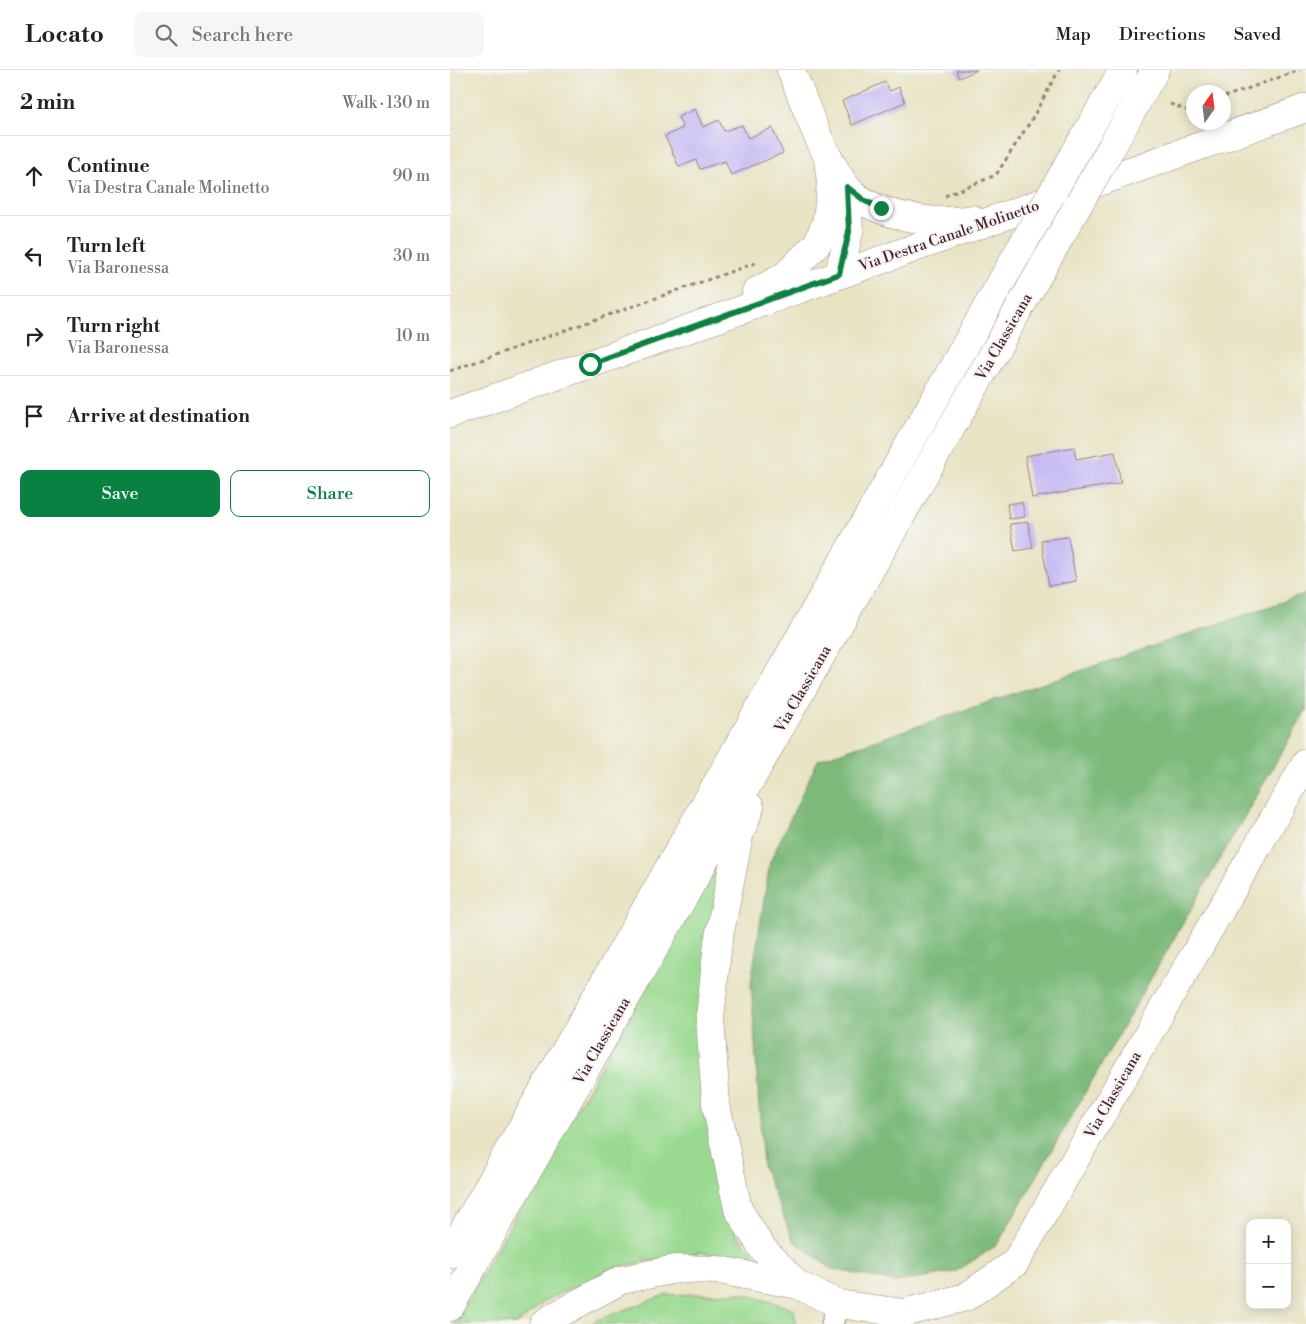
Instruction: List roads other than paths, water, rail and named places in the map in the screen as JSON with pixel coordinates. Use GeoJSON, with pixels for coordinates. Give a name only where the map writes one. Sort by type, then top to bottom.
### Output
{"type":"FeatureCollection","features":[{"type":"Feature","properties":{"kind":"main road"},"geometry":{"type":"LineString","coordinates":[[791,70],[827,156],[847,187],[865,201],[896,216],[930,220],[967,220],[1013,213]]}},
{"type":"Feature","properties":{"kind":"main road","name":"Via Classicana"},"geometry":{"type":"LineString","coordinates":[[450,1254],[1122,70]]}},
{"type":"Feature","properties":{"kind":"main road","name":"Via Classicana"},"geometry":{"type":"LineString","coordinates":[[450,1307],[1156,70]]}},
{"type":"Feature","properties":{"kind":"main road","name":"Via Destra Canale Molinetto"},"geometry":{"type":"LineString","coordinates":[[450,414],[1306,108]]}},
{"type":"Feature","properties":{"kind":"main road"},"geometry":{"type":"LineString","coordinates":[[696,326],[785,276],[817,244],[826,223],[829,204],[831,183],[827,156]]}},
{"type":"Feature","properties":{"kind":"main road"},"geometry":{"type":"LineString","coordinates":[[839,274],[849,232],[847,187]]}},
{"type":"Feature","properties":{"kind":"main road"},"geometry":{"type":"LineString","coordinates":[[779,731],[739,836],[718,942],[710,1018],[716,1104],[738,1209],[762,1248],[798,1285]]}},
{"type":"Feature","properties":{"kind":"main road","name":"Via Classicana"},"geometry":{"type":"LineString","coordinates":[[798,1285],[835,1314],[904,1313],[966,1297],[1015,1262],[1306,763]]}},
{"type":"Feature","properties":{"kind":"main road"},"geometry":{"type":"LineString","coordinates":[[543,1324],[552,1317],[621,1280],[676,1269],[719,1270],[798,1285]]}}]}
